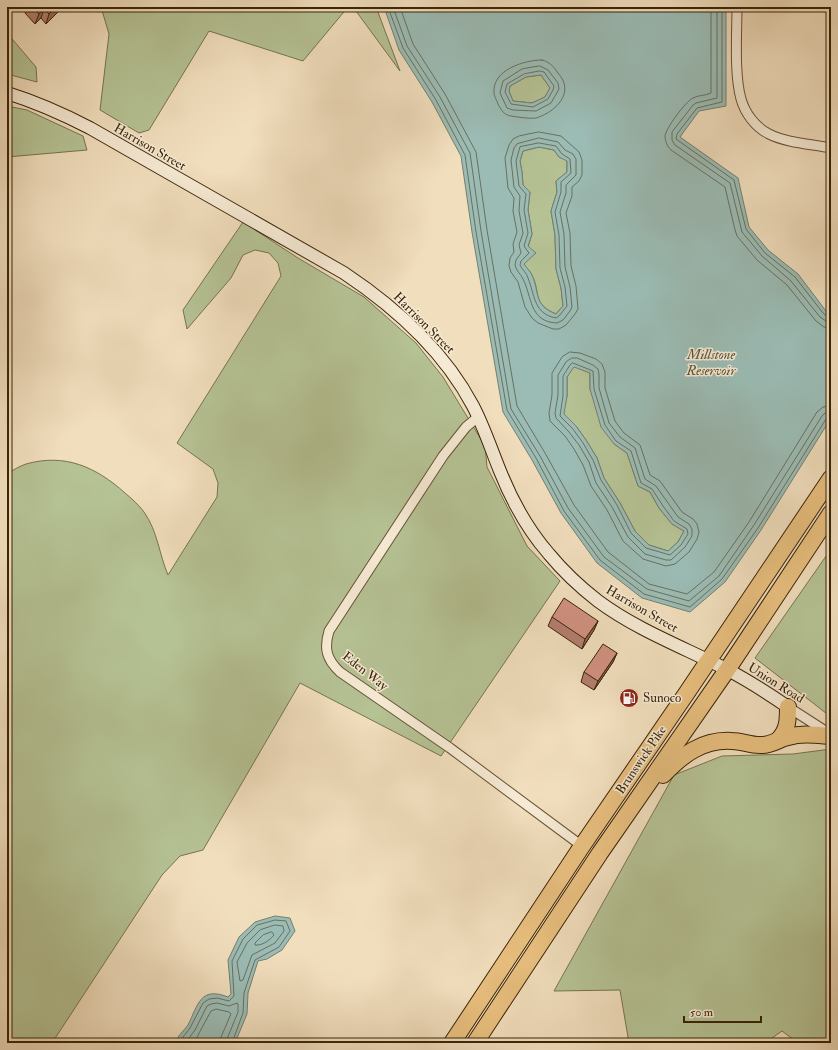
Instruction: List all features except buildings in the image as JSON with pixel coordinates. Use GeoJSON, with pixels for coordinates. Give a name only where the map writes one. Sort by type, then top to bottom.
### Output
{"type":"FeatureCollection","features":[{"type":"Feature","properties":{"kind":"highway","name":"Brunswick Pike"},"geometry":{"type":"LineString","coordinates":[[452,1043],[582,846],[831,478]]}},
{"type":"Feature","properties":{"kind":"highway","name":"Brunswick Pike"},"geometry":{"type":"LineString","coordinates":[[475,1043],[600,853],[727,670],[831,513]]}},
{"type":"Feature","properties":{"kind":"highway"},"geometry":{"type":"LineString","coordinates":[[779,739],[786,728],[788,707]]}},
{"type":"Feature","properties":{"kind":"highway"},"geometry":{"type":"LineString","coordinates":[[638,800],[675,762],[698,747],[707,744],[733,741],[763,746],[779,739],[803,734],[831,736]]}},
{"type":"Feature","properties":{"kind":"street"},"geometry":{"type":"LineString","coordinates":[[737,7],[739,84],[745,110],[758,127],[778,138],[831,148]]}},
{"type":"Feature","properties":{"kind":"street","name":"Harrison Street"},"geometry":{"type":"LineString","coordinates":[[7,93],[33,102],[72,119],[361,284],[392,309],[429,345],[460,383],[478,417],[513,500],[539,542],[570,577],[597,600],[612,610],[647,630],[727,670]]}},
{"type":"Feature","properties":{"kind":"street","name":"Eden Way"},"geometry":{"type":"LineString","coordinates":[[478,417],[470,423],[450,446],[413,502],[329,631],[326,640],[326,649],[329,658],[340,672],[450,748],[582,846]]}},
{"type":"Feature","properties":{"kind":"street","name":"Union Road"},"geometry":{"type":"LineString","coordinates":[[727,670],[759,687],[831,736]]}},
{"type":"Feature","properties":{"kind":"green space"},"geometry":{"type":"Polygon","coordinates":[[[101,7],[348,7],[303,61],[209,31],[149,130],[139,133],[100,110],[109,34],[101,7]]]}},
{"type":"Feature","properties":{"kind":"green space"},"geometry":{"type":"Polygon","coordinates":[[[353,7],[376,7],[400,71],[353,7]]]}},
{"type":"Feature","properties":{"kind":"green space"},"geometry":{"type":"Polygon","coordinates":[[[7,33],[36,67],[37,82],[7,74],[7,33]]]}},
{"type":"Feature","properties":{"kind":"green space"},"geometry":{"type":"Polygon","coordinates":[[[541,75],[550,88],[545,97],[532,103],[513,101],[509,91],[510,86],[526,77],[541,75]]]}},
{"type":"Feature","properties":{"kind":"green space"},"geometry":{"type":"Polygon","coordinates":[[[7,106],[27,110],[83,136],[87,150],[7,157],[7,106]]]}},
{"type":"Feature","properties":{"kind":"green space"},"geometry":{"type":"Polygon","coordinates":[[[539,147],[554,150],[559,157],[567,160],[567,172],[556,181],[557,192],[551,211],[555,235],[556,269],[561,288],[563,306],[556,314],[548,310],[540,302],[535,281],[523,264],[532,234],[528,210],[530,192],[523,185],[520,161],[523,151],[539,147]]]}},
{"type":"Feature","properties":{"kind":"green space"},"geometry":{"type":"Polygon","coordinates":[[[243,222],[298,258],[364,297],[416,343],[443,377],[485,446],[487,467],[527,546],[560,581],[441,756],[300,683],[203,850],[180,856],[162,875],[52,1043],[7,1043],[7,474],[26,464],[54,460],[67,461],[91,469],[103,476],[130,497],[144,512],[152,527],[168,575],[217,497],[218,483],[213,469],[177,443],[281,276],[278,263],[269,253],[255,250],[243,255],[231,278],[187,329],[183,310],[243,222]]]}},
{"type":"Feature","properties":{"kind":"green space"},"geometry":{"type":"Polygon","coordinates":[[[574,366],[590,373],[590,389],[614,444],[627,453],[638,486],[650,492],[659,508],[672,524],[684,531],[678,542],[668,551],[649,545],[635,531],[604,478],[597,458],[586,440],[576,426],[563,414],[567,396],[567,377],[574,366]]]}},
{"type":"Feature","properties":{"kind":"green space"},"geometry":{"type":"Polygon","coordinates":[[[831,549],[831,717],[755,658],[831,549]]]}},
{"type":"Feature","properties":{"kind":"green space"},"geometry":{"type":"Polygon","coordinates":[[[831,749],[831,1043],[798,1043],[782,1031],[765,1043],[629,1043],[620,990],[554,991],[674,775],[722,756],[793,754],[831,749]]]}},
{"type":"Feature","properties":{"kind":"water","name":"Millstone Reservoir"},"geometry":{"type":"Polygon","coordinates":[[[384,7],[726,7],[726,106],[699,111],[680,137],[738,178],[749,227],[768,250],[798,274],[826,311],[831,314],[831,418],[761,530],[725,582],[690,612],[642,598],[597,563],[561,513],[532,460],[503,412],[472,232],[461,156],[432,102],[399,50],[384,7]],[[541,75],[526,77],[510,86],[509,91],[513,101],[532,103],[545,97],[550,88],[541,75]],[[539,147],[523,151],[520,161],[523,185],[530,192],[528,210],[532,234],[528,246],[536,253],[524,264],[532,275],[540,302],[544,307],[556,314],[563,306],[561,288],[556,269],[555,235],[551,211],[557,192],[556,181],[567,172],[567,161],[559,157],[554,150],[539,147]],[[574,367],[567,377],[567,396],[564,414],[576,426],[597,458],[604,478],[635,531],[649,545],[668,551],[678,542],[684,531],[672,524],[659,508],[650,492],[638,486],[627,453],[614,444],[601,427],[590,389],[590,373],[574,367]]]}},
{"type":"Feature","properties":{"kind":"water"},"geometry":{"type":"Polygon","coordinates":[[[275,916],[290,918],[295,931],[282,950],[267,959],[258,961],[248,993],[247,1014],[235,1043],[181,1043],[178,1037],[188,1025],[201,999],[211,994],[219,994],[228,997],[231,994],[228,960],[239,937],[255,922],[275,916]]]}},
{"type":"Feature","properties":{"kind":"place","name":"Sunoco"},"geometry":{"type":"Point","coordinates":[629,698]}}]}
